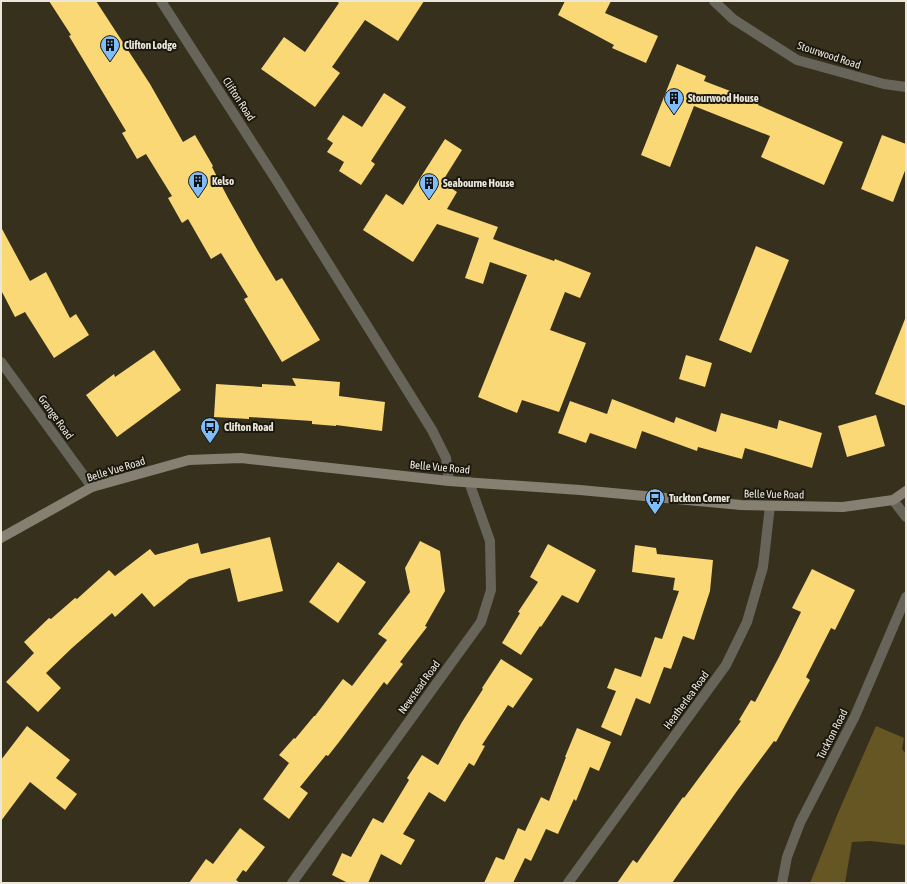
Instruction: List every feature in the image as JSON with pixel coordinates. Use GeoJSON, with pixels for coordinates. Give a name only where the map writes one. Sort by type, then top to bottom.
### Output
{"type":"FeatureCollection","features":[{"type":"Feature","properties":{"kind":"main road","name":"Belle Vue Road"},"geometry":{"type":"LineString","coordinates":[[1,538],[92,487],[189,460],[241,458],[449,481],[580,490],[741,505],[843,507],[893,500]]}},
{"type":"Feature","properties":{"kind":"main road"},"geometry":{"type":"LineString","coordinates":[[893,500],[906,491]]}},
{"type":"Feature","properties":{"kind":"street","name":"Clifton Road"},"geometry":{"type":"LineString","coordinates":[[161,1],[275,178],[432,430],[446,458],[449,481]]}},
{"type":"Feature","properties":{"kind":"street","name":"Stourwood Road"},"geometry":{"type":"LineString","coordinates":[[714,1],[733,19],[797,60],[884,84],[906,87]]}},
{"type":"Feature","properties":{"kind":"street","name":"Grange Road"},"geometry":{"type":"LineString","coordinates":[[1,362],[92,487]]}},
{"type":"Feature","properties":{"kind":"street","name":"Newstead Road"},"geometry":{"type":"LineString","coordinates":[[292,883],[481,622],[492,590],[490,541],[469,482]]}},
{"type":"Feature","properties":{"kind":"street"},"geometry":{"type":"LineString","coordinates":[[893,500],[906,517]]}},
{"type":"Feature","properties":{"kind":"street","name":"Heatherlea Road"},"geometry":{"type":"LineString","coordinates":[[568,883],[726,665],[747,622],[757,587],[762,566],[770,506]]}},
{"type":"Feature","properties":{"kind":"street","name":"Tuckton Road"},"geometry":{"type":"LineString","coordinates":[[782,883],[787,857],[800,823],[855,716],[906,597]]}},
{"type":"Feature","properties":{"kind":"shaded area"},"geometry":{"type":"Polygon","coordinates":[[[876,726],[904,738],[902,749],[906,754],[906,845],[870,841],[852,842],[845,883],[810,883],[838,813],[876,726]]]}},
{"type":"Feature","properties":{"kind":"building"},"geometry":{"type":"Polygon","coordinates":[[[49,1],[96,1],[150,84],[183,142],[195,135],[213,166],[212,167],[228,198],[276,281],[282,278],[320,340],[282,362],[244,299],[248,297],[221,253],[211,259],[188,219],[182,223],[168,198],[172,196],[146,154],[137,159],[122,133],[126,131],[69,36],[71,35],[49,1]]]}},
{"type":"Feature","properties":{"kind":"building"},"geometry":{"type":"Polygon","coordinates":[[[336,1],[424,1],[398,41],[365,20],[332,67],[340,73],[315,107],[261,69],[284,37],[305,52],[339,3],[336,1]]]}},
{"type":"Feature","properties":{"kind":"building"},"geometry":{"type":"Polygon","coordinates":[[[565,1],[611,1],[605,13],[658,36],[646,63],[612,48],[614,45],[558,15],[565,1]]]}},
{"type":"Feature","properties":{"kind":"building"},"geometry":{"type":"Polygon","coordinates":[[[677,64],[706,76],[704,81],[759,102],[758,105],[843,142],[824,185],[761,157],[770,136],[694,106],[670,167],[641,155],[677,64]]]}},
{"type":"Feature","properties":{"kind":"building"},"geometry":{"type":"Polygon","coordinates":[[[384,93],[406,107],[371,161],[375,164],[361,185],[339,171],[344,162],[327,152],[333,143],[327,139],[343,115],[362,127],[384,93]]]}},
{"type":"Feature","properties":{"kind":"building"},"geometry":{"type":"Polygon","coordinates":[[[882,135],[906,144],[906,168],[893,202],[861,189],[882,135]]]}},
{"type":"Feature","properties":{"kind":"building"},"geometry":{"type":"Polygon","coordinates":[[[445,139],[462,150],[442,182],[457,192],[447,209],[498,227],[493,239],[554,261],[555,259],[591,273],[580,298],[565,292],[550,330],[586,343],[559,412],[522,400],[517,413],[478,397],[527,275],[490,262],[483,284],[465,278],[479,238],[437,224],[413,262],[363,230],[386,194],[403,205],[445,139]]]}},
{"type":"Feature","properties":{"kind":"building"},"geometry":{"type":"Polygon","coordinates":[[[1,227],[30,281],[46,272],[70,318],[76,314],[89,335],[54,358],[25,312],[15,317],[1,290],[1,227]]]}},
{"type":"Feature","properties":{"kind":"building"},"geometry":{"type":"Polygon","coordinates":[[[756,246],[789,260],[751,353],[719,340],[756,246]]]}},
{"type":"Feature","properties":{"kind":"building"},"geometry":{"type":"Polygon","coordinates":[[[906,319],[906,406],[875,394],[906,319]]]}},
{"type":"Feature","properties":{"kind":"building"},"geometry":{"type":"Polygon","coordinates":[[[154,350],[181,390],[117,437],[86,395],[114,374],[115,377],[154,350]]]}},
{"type":"Feature","properties":{"kind":"building"},"geometry":{"type":"Polygon","coordinates":[[[686,355],[712,363],[705,387],[679,379],[686,355]]]}},
{"type":"Feature","properties":{"kind":"building"},"geometry":{"type":"Polygon","coordinates":[[[292,378],[340,382],[339,396],[385,402],[382,431],[336,425],[312,424],[312,421],[249,417],[249,419],[214,417],[216,384],[262,387],[262,384],[296,386],[292,378]]]}},
{"type":"Feature","properties":{"kind":"building"},"geometry":{"type":"Polygon","coordinates":[[[612,399],[674,423],[676,417],[716,432],[721,413],[777,429],[779,420],[822,433],[812,468],[745,448],[742,459],[698,447],[697,451],[642,431],[636,449],[590,433],[586,443],[558,433],[570,401],[607,414],[612,399]]]}},
{"type":"Feature","properties":{"kind":"building"},"geometry":{"type":"Polygon","coordinates":[[[876,415],[885,446],[847,457],[838,426],[876,415]]]}},
{"type":"Feature","properties":{"kind":"building"},"geometry":{"type":"Polygon","coordinates":[[[270,537],[283,591],[238,602],[230,568],[189,579],[154,607],[142,593],[115,617],[112,613],[46,673],[61,688],[38,712],[6,682],[34,653],[24,642],[49,618],[51,619],[75,598],[77,599],[109,570],[115,576],[150,549],[155,555],[198,543],[201,554],[270,537]]]}},
{"type":"Feature","properties":{"kind":"building"},"geometry":{"type":"Polygon","coordinates":[[[420,541],[440,551],[445,591],[425,626],[427,627],[400,662],[403,664],[387,685],[384,682],[328,756],[326,755],[300,787],[308,793],[289,819],[263,799],[289,763],[279,755],[315,716],[343,679],[352,686],[387,640],[378,634],[410,592],[405,568],[420,541]]]}},
{"type":"Feature","properties":{"kind":"building"},"geometry":{"type":"Polygon","coordinates":[[[548,544],[596,570],[578,603],[562,595],[521,655],[502,643],[520,613],[518,612],[538,582],[530,577],[548,544]]]}},
{"type":"Feature","properties":{"kind":"building"},"geometry":{"type":"Polygon","coordinates":[[[635,545],[656,548],[657,554],[713,560],[710,591],[694,640],[683,636],[671,669],[664,667],[650,704],[636,698],[621,736],[601,727],[616,691],[607,688],[615,668],[641,677],[655,637],[662,639],[679,591],[673,590],[675,578],[632,572],[635,545]]]}},
{"type":"Feature","properties":{"kind":"building"},"geometry":{"type":"Polygon","coordinates":[[[338,562],[366,582],[338,623],[309,602],[338,562]]]}},
{"type":"Feature","properties":{"kind":"building"},"geometry":{"type":"Polygon","coordinates":[[[812,569],[855,590],[835,630],[831,628],[806,677],[810,680],[776,742],[774,741],[737,791],[672,883],[617,883],[633,860],[637,863],[683,797],[684,798],[741,721],[739,720],[751,700],[755,702],[801,612],[792,608],[812,569]]]}},
{"type":"Feature","properties":{"kind":"building"},"geometry":{"type":"Polygon","coordinates":[[[501,659],[533,679],[513,708],[508,705],[482,745],[485,746],[474,766],[469,763],[445,802],[429,792],[403,834],[415,840],[401,865],[381,854],[368,883],[348,883],[332,875],[342,853],[351,857],[373,818],[383,823],[409,780],[407,778],[422,755],[438,765],[462,722],[483,689],[482,688],[501,659]]]}},
{"type":"Feature","properties":{"kind":"building"},"geometry":{"type":"Polygon","coordinates":[[[27,726],[70,760],[56,778],[77,794],[65,810],[30,782],[1,821],[1,760],[27,726]]]}},
{"type":"Feature","properties":{"kind":"building"},"geometry":{"type":"Polygon","coordinates":[[[577,728],[611,742],[599,771],[590,767],[576,801],[574,799],[558,834],[546,829],[531,861],[525,858],[513,883],[484,883],[496,857],[504,860],[518,828],[525,831],[541,797],[549,801],[577,728]]]}},
{"type":"Feature","properties":{"kind":"building"},"geometry":{"type":"Polygon","coordinates":[[[240,828],[265,847],[246,872],[243,870],[236,880],[240,883],[189,883],[206,859],[213,864],[240,828]]]}},
{"type":"Feature","properties":{"kind":"place","name":"Clifton Lodge"},"geometry":{"type":"Point","coordinates":[110,62]}},
{"type":"Feature","properties":{"kind":"place","name":"Stourwood House"},"geometry":{"type":"Point","coordinates":[674,115]}},
{"type":"Feature","properties":{"kind":"place","name":"Kelso"},"geometry":{"type":"Point","coordinates":[198,198]}},
{"type":"Feature","properties":{"kind":"place","name":"Seabourne House"},"geometry":{"type":"Point","coordinates":[429,200]}},
{"type":"Feature","properties":{"kind":"place","name":"Clifton Road"},"geometry":{"type":"Point","coordinates":[210,444]}},
{"type":"Feature","properties":{"kind":"place","name":"Tuckton Corner"},"geometry":{"type":"Point","coordinates":[655,515]}}]}
